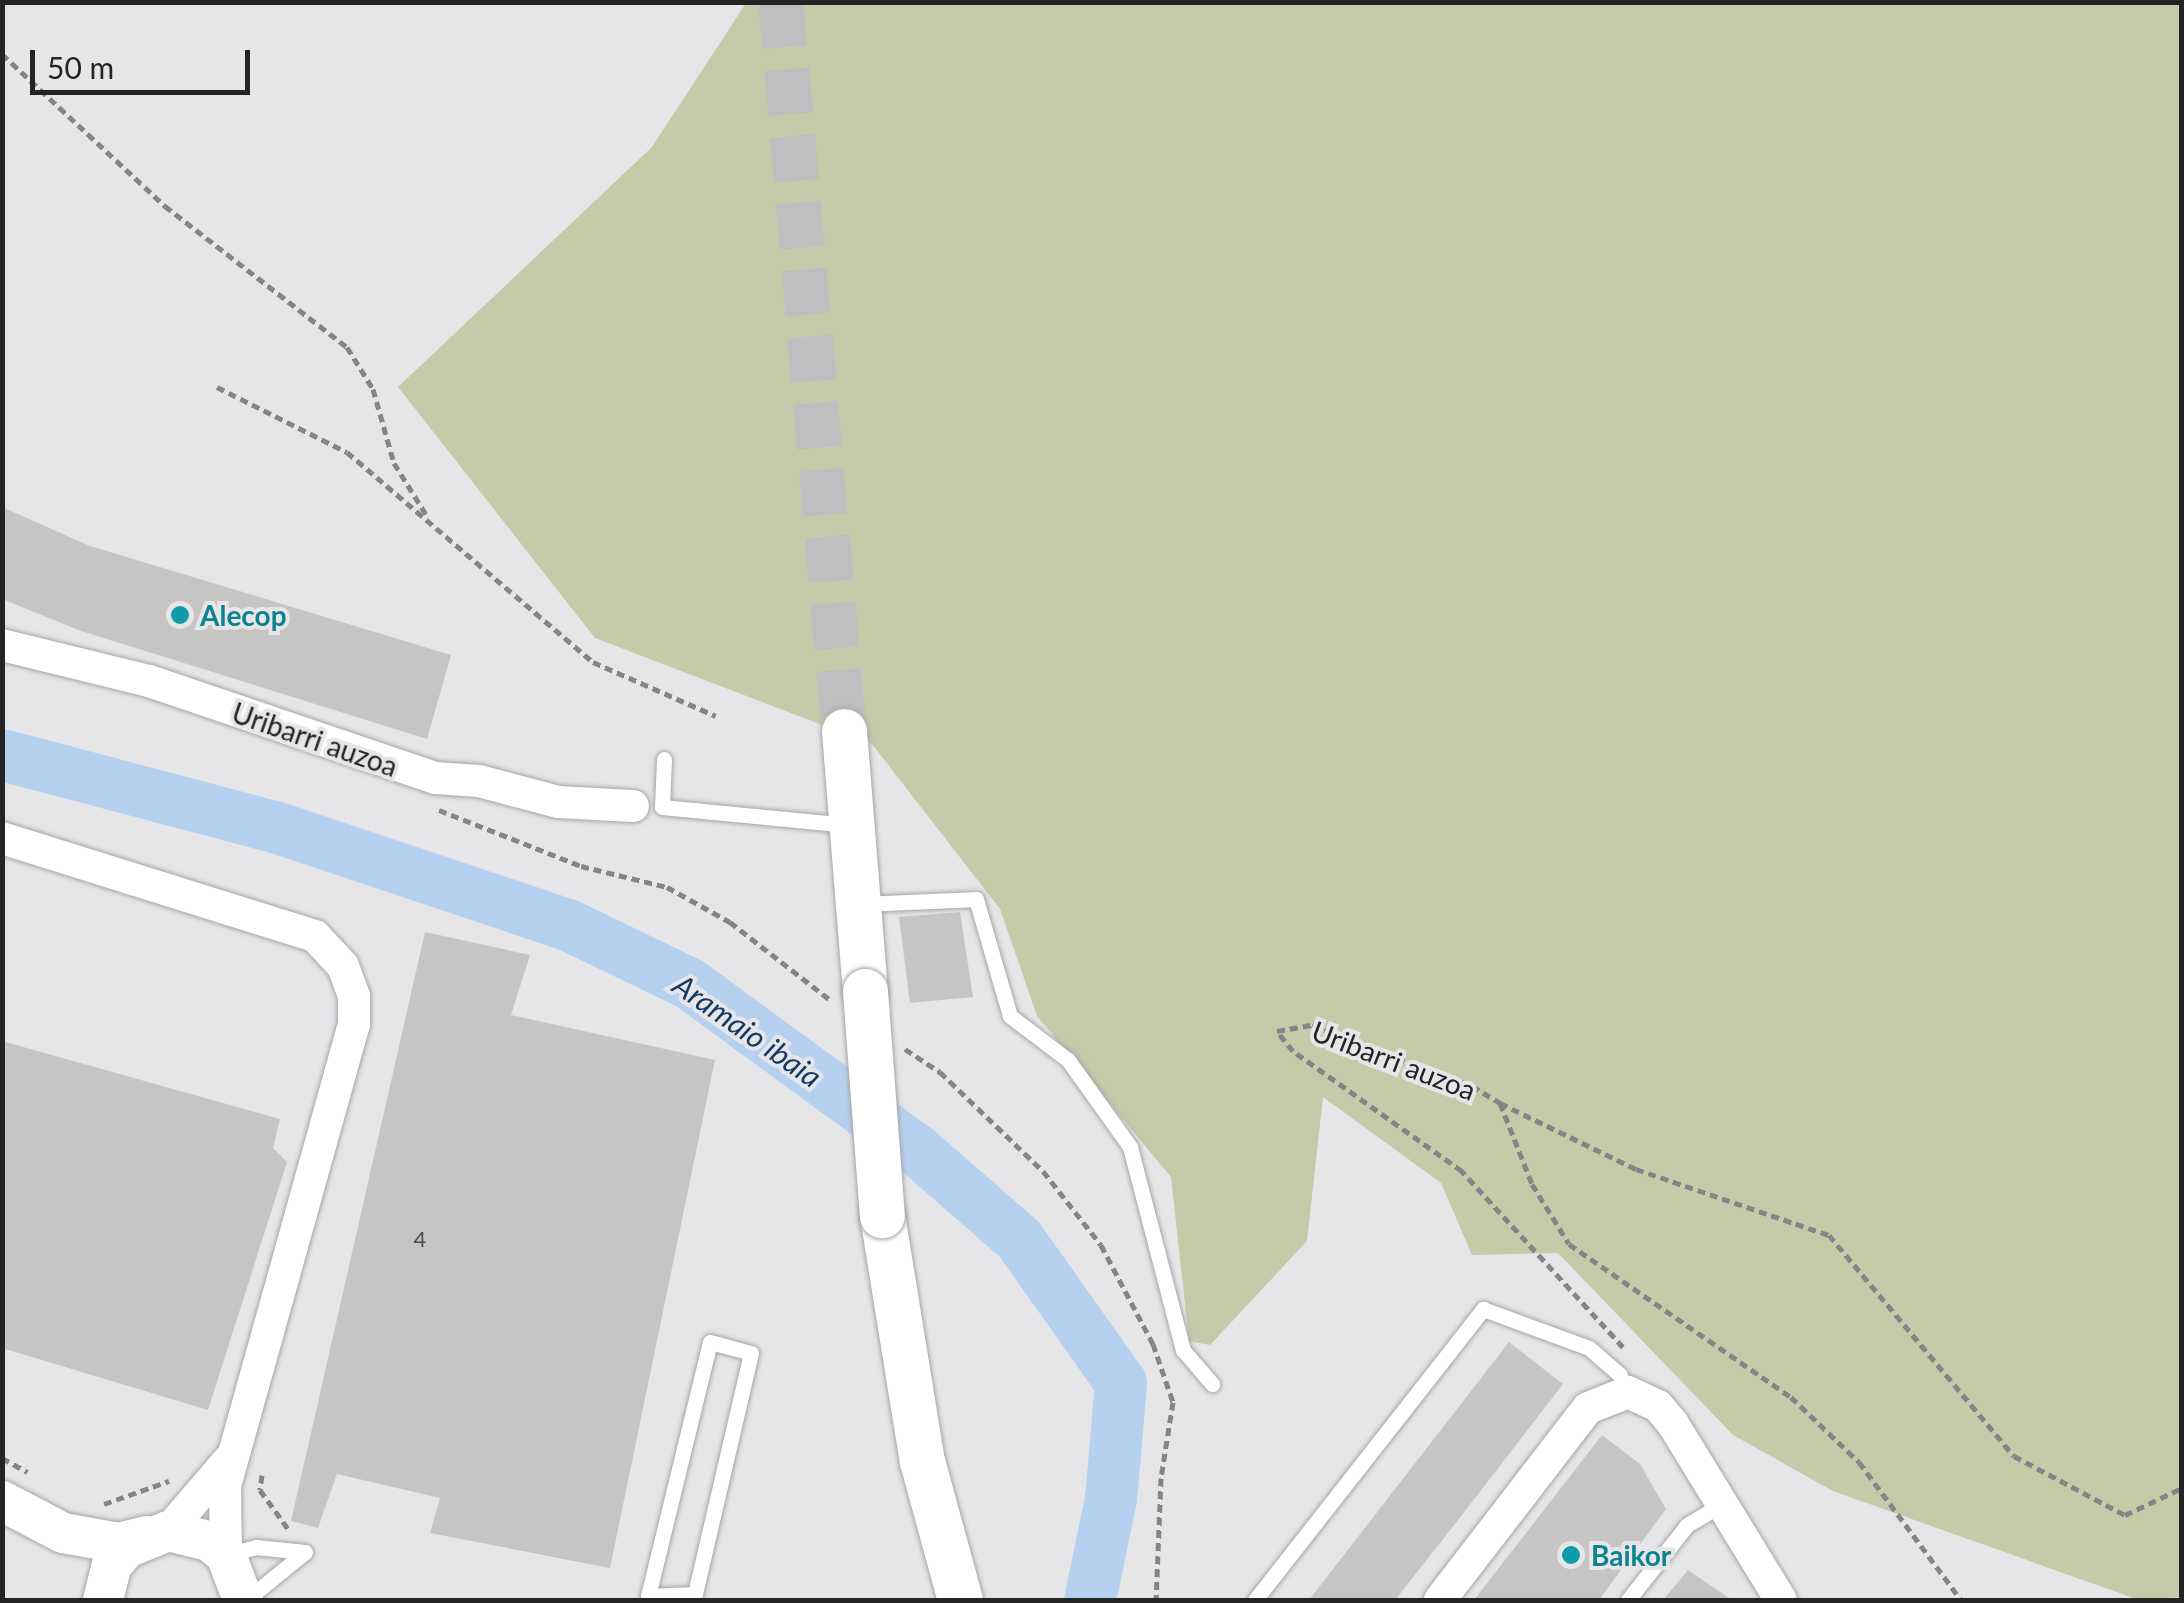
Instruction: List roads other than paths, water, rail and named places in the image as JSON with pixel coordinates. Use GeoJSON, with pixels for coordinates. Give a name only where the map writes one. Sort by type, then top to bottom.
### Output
{"type":"FeatureCollection","features":[{"type":"Feature","properties":{"kind":"main road"},"geometry":{"type":"LineString","coordinates":[[844,731],[858,904],[853,999],[882,1215],[922,1461],[960,1600]]}},
{"type":"Feature","properties":{"kind":"street","name":"Uribarri auzoa"},"geometry":{"type":"LineString","coordinates":[[2,646],[148,681],[436,778],[479,781],[558,802],[647,807]]}},
{"type":"Feature","properties":{"kind":"street"},"geometry":{"type":"LineString","coordinates":[[2,838],[315,936],[343,966],[354,996],[354,1024],[229,1459],[224,1506],[226,1556],[244,1600]]}},
{"type":"Feature","properties":{"kind":"street"},"geometry":{"type":"LineString","coordinates":[[1440,1600],[1588,1408],[1624,1383],[1658,1406],[1724,1503],[1781,1600]]}},
{"type":"Feature","properties":{"kind":"street"},"geometry":{"type":"LineString","coordinates":[[101,1600],[112,1565],[158,1534],[229,1459]]}},
{"type":"Feature","properties":{"kind":"street"},"geometry":{"type":"LineString","coordinates":[[2,1501],[62,1532],[119,1543],[158,1534],[209,1541],[226,1556]]}},
{"type":"Feature","properties":{"kind":"street"},"geometry":{"type":"LineString","coordinates":[[62,1532],[101,1600]]}},
{"type":"Feature","properties":{"kind":"lane"},"geometry":{"type":"LineString","coordinates":[[664,760],[647,807],[852,825]]}},
{"type":"Feature","properties":{"kind":"lane"},"geometry":{"type":"LineString","coordinates":[[858,904],[976,899],[1010,1016],[1068,1060],[1130,1148],[1183,1350],[1212,1384]]}},
{"type":"Feature","properties":{"kind":"lane"},"geometry":{"type":"LineString","coordinates":[[1255,1600],[1483,1309],[1589,1348],[1624,1383]]}},
{"type":"Feature","properties":{"kind":"lane"},"geometry":{"type":"LineString","coordinates":[[710,1342],[751,1353],[696,1594],[648,1596],[710,1342]]}},
{"type":"Feature","properties":{"kind":"lane"},"geometry":{"type":"LineString","coordinates":[[1628,1600],[1687,1524],[1724,1503]]}},
{"type":"Feature","properties":{"kind":"lane"},"geometry":{"type":"LineString","coordinates":[[226,1556],[256,1548],[304,1552],[244,1600]]}},
{"type":"Feature","properties":{"kind":"waterway","name":"Aramaio ibaia"},"geometry":{"type":"LineString","coordinates":[[2,755],[275,827],[568,925],[690,984],[918,1151],[1019,1239],[1121,1383],[1111,1499],[1090,1600]]}},
{"type":"Feature","properties":{"kind":"tunnel"},"geometry":{"type":"LineString","coordinates":[[781,2],[844,731]]}},
{"type":"Feature","properties":{"kind":"place","name":"Alecop"},"geometry":{"type":"Point","coordinates":[180,615]}},
{"type":"Feature","properties":{"kind":"place","name":"Baikor"},"geometry":{"type":"Point","coordinates":[1571,1555]}}]}
